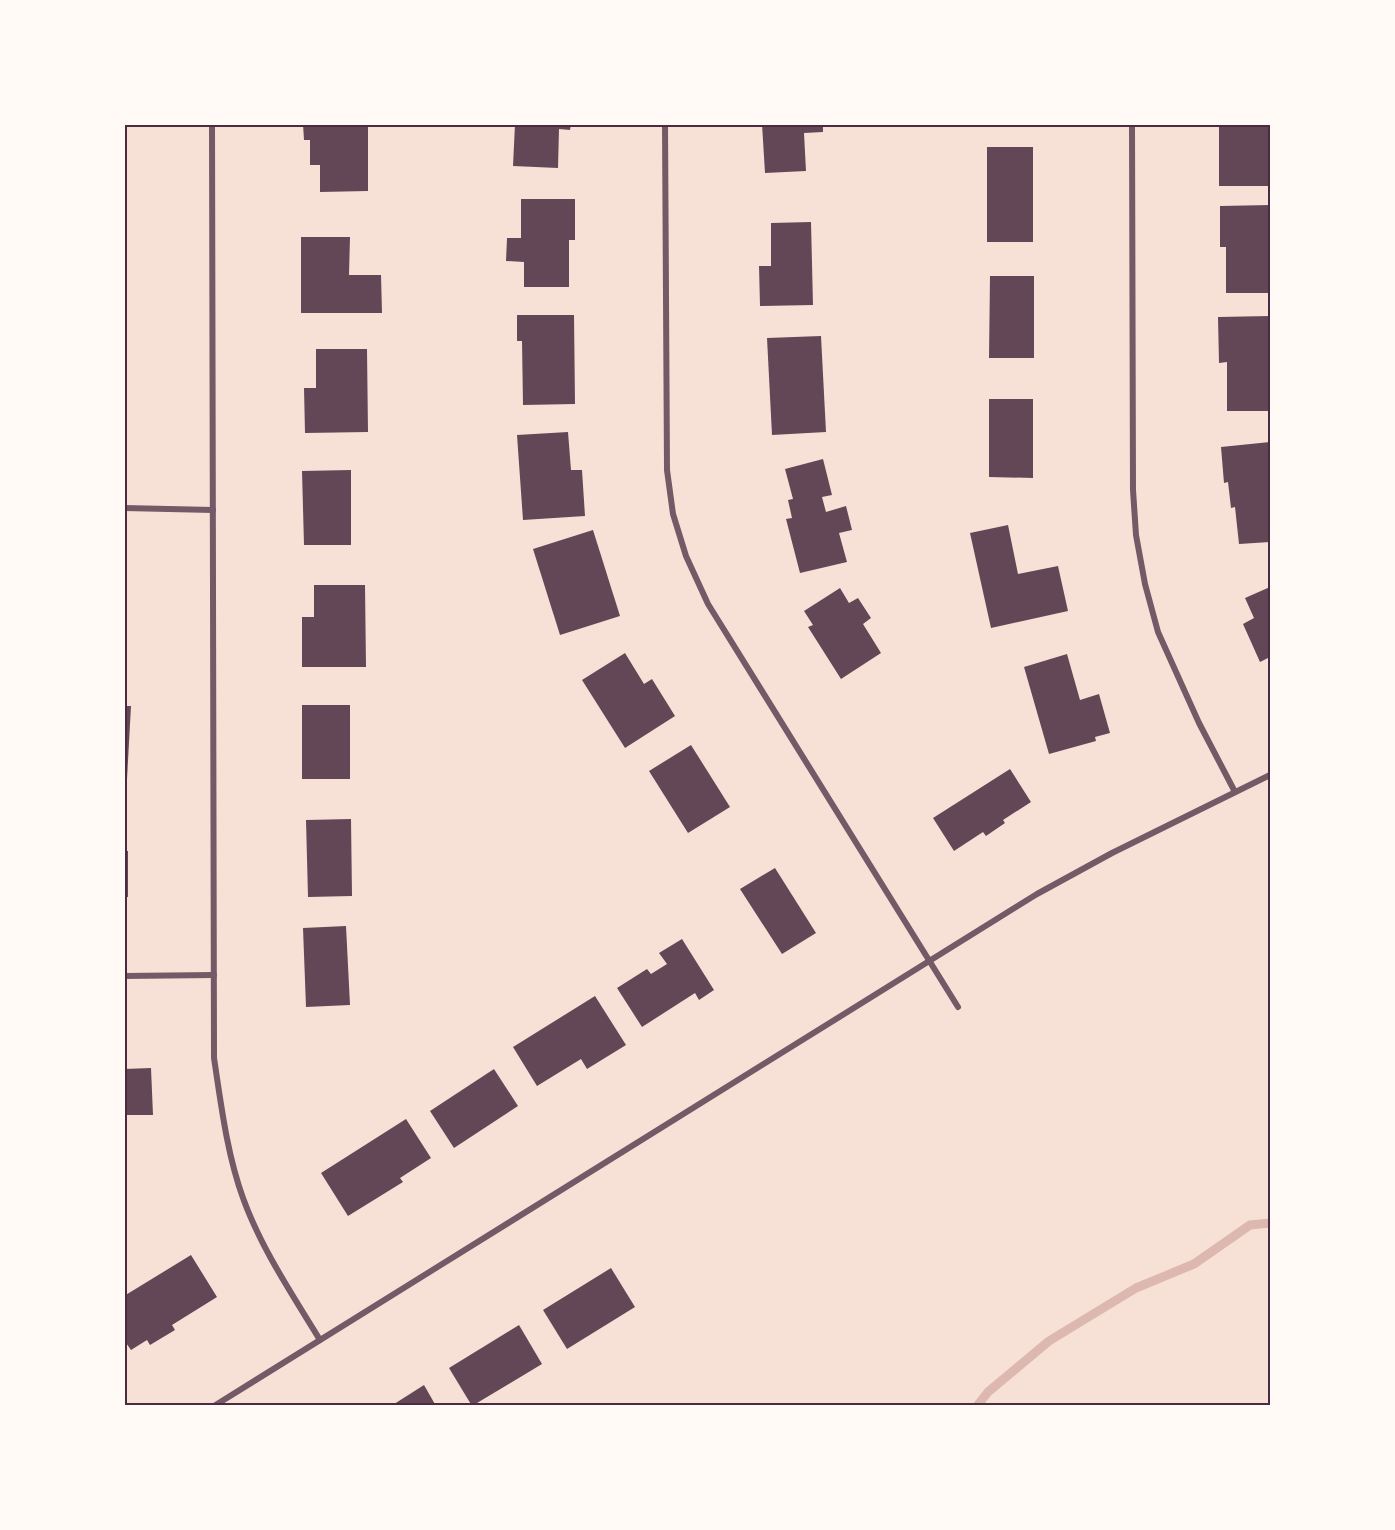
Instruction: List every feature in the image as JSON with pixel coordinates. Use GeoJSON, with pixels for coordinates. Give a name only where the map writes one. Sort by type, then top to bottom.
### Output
{"type":"FeatureCollection","features":[{"type":"Feature","properties":{"kind":"street"},"geometry":{"type":"LineString","coordinates":[[212,124],[214,1058],[222,1110],[243,1197],[262,1241],[320,1340]]}},
{"type":"Feature","properties":{"kind":"street"},"geometry":{"type":"LineString","coordinates":[[664,124],[667,470],[673,514],[686,556],[708,604],[958,1007]]}},
{"type":"Feature","properties":{"kind":"street"},"geometry":{"type":"LineString","coordinates":[[1132,124],[1133,490],[1136,536],[1145,584],[1158,632],[1199,723],[1235,792]]}},
{"type":"Feature","properties":{"kind":"street"},"geometry":{"type":"LineString","coordinates":[[124,508],[213,510]]}},
{"type":"Feature","properties":{"kind":"street"},"geometry":{"type":"LineString","coordinates":[[214,1406],[1037,894],[1084,868],[1270,776]]}},
{"type":"Feature","properties":{"kind":"street"},"geometry":{"type":"LineString","coordinates":[[124,976],[214,975]]}},
{"type":"Feature","properties":{"kind":"building"},"geometry":{"type":"Polygon","coordinates":[[[303,124],[368,124],[368,191],[320,192],[320,165],[310,165],[310,140],[304,140],[303,124]]]}},
{"type":"Feature","properties":{"kind":"building"},"geometry":{"type":"Polygon","coordinates":[[[515,124],[571,124],[570,130],[559,129],[558,168],[513,166],[515,124]]]}},
{"type":"Feature","properties":{"kind":"building"},"geometry":{"type":"Polygon","coordinates":[[[762,124],[823,124],[823,132],[804,133],[806,171],[765,173],[762,124]]]}},
{"type":"Feature","properties":{"kind":"building"},"geometry":{"type":"Polygon","coordinates":[[[1219,124],[1270,124],[1270,186],[1219,186],[1219,124]]]}},
{"type":"Feature","properties":{"kind":"building"},"geometry":{"type":"Polygon","coordinates":[[[987,147],[1033,147],[1033,242],[987,242],[987,147]]]}},
{"type":"Feature","properties":{"kind":"building"},"geometry":{"type":"Polygon","coordinates":[[[521,199],[575,199],[575,240],[569,240],[569,287],[524,287],[524,262],[506,261],[507,238],[521,238],[521,199]]]}},
{"type":"Feature","properties":{"kind":"building"},"geometry":{"type":"Polygon","coordinates":[[[1270,205],[1270,293],[1226,293],[1226,247],[1220,247],[1220,206],[1270,205]]]}},
{"type":"Feature","properties":{"kind":"building"},"geometry":{"type":"Polygon","coordinates":[[[811,222],[813,305],[760,306],[759,266],[771,266],[771,223],[811,222]]]}},
{"type":"Feature","properties":{"kind":"building"},"geometry":{"type":"Polygon","coordinates":[[[301,237],[350,237],[349,275],[381,275],[382,313],[301,313],[301,237]]]}},
{"type":"Feature","properties":{"kind":"building"},"geometry":{"type":"Polygon","coordinates":[[[990,276],[1034,276],[1034,358],[989,358],[990,276]]]}},
{"type":"Feature","properties":{"kind":"building"},"geometry":{"type":"Polygon","coordinates":[[[517,315],[574,315],[575,404],[523,405],[522,341],[517,341],[517,315]]]}},
{"type":"Feature","properties":{"kind":"building"},"geometry":{"type":"Polygon","coordinates":[[[1270,316],[1270,411],[1227,411],[1227,362],[1219,363],[1218,317],[1270,316]]]}},
{"type":"Feature","properties":{"kind":"building"},"geometry":{"type":"Polygon","coordinates":[[[821,336],[826,432],[772,435],[767,338],[821,336]]]}},
{"type":"Feature","properties":{"kind":"building"},"geometry":{"type":"Polygon","coordinates":[[[316,349],[367,349],[368,432],[305,433],[304,388],[316,388],[316,349]]]}},
{"type":"Feature","properties":{"kind":"building"},"geometry":{"type":"Polygon","coordinates":[[[989,399],[1033,399],[1033,478],[989,477],[989,399]]]}},
{"type":"Feature","properties":{"kind":"building"},"geometry":{"type":"Polygon","coordinates":[[[568,432],[571,470],[582,470],[585,516],[523,520],[517,435],[568,432]]]}},
{"type":"Feature","properties":{"kind":"building"},"geometry":{"type":"Polygon","coordinates":[[[1270,442],[1270,542],[1239,544],[1235,507],[1231,508],[1228,482],[1224,483],[1221,447],[1270,442]]]}},
{"type":"Feature","properties":{"kind":"building"},"geometry":{"type":"Polygon","coordinates":[[[823,459],[832,495],[822,497],[826,512],[846,506],[852,530],[839,533],[847,562],[800,573],[786,519],[792,518],[788,500],[793,499],[785,469],[823,459]]]}},
{"type":"Feature","properties":{"kind":"building"},"geometry":{"type":"Polygon","coordinates":[[[351,470],[351,545],[304,545],[302,471],[351,470]]]}},
{"type":"Feature","properties":{"kind":"building"},"geometry":{"type":"Polygon","coordinates":[[[1008,525],[1018,574],[1058,566],[1068,611],[991,628],[970,533],[1008,525]]]}},
{"type":"Feature","properties":{"kind":"building"},"geometry":{"type":"Polygon","coordinates":[[[593,530],[620,616],[560,635],[533,549],[593,530]]]}},
{"type":"Feature","properties":{"kind":"building"},"geometry":{"type":"Polygon","coordinates":[[[314,585],[365,585],[366,667],[302,667],[302,617],[314,617],[314,585]]]}},
{"type":"Feature","properties":{"kind":"building"},"geometry":{"type":"Polygon","coordinates":[[[1270,587],[1270,657],[1260,662],[1243,624],[1254,618],[1245,598],[1270,587]]]}},
{"type":"Feature","properties":{"kind":"building"},"geometry":{"type":"Polygon","coordinates":[[[840,588],[849,603],[858,598],[871,618],[863,624],[881,653],[841,679],[808,627],[813,625],[804,611],[840,588]]]}},
{"type":"Feature","properties":{"kind":"building"},"geometry":{"type":"Polygon","coordinates":[[[625,653],[644,684],[652,679],[675,716],[625,748],[582,680],[625,653]]]}},
{"type":"Feature","properties":{"kind":"building"},"geometry":{"type":"Polygon","coordinates":[[[1067,654],[1080,700],[1099,694],[1110,733],[1095,737],[1096,741],[1049,754],[1024,667],[1067,654]]]}},
{"type":"Feature","properties":{"kind":"building"},"geometry":{"type":"Polygon","coordinates":[[[302,705],[350,705],[350,779],[302,779],[302,705]]]}},
{"type":"Feature","properties":{"kind":"building"},"geometry":{"type":"Polygon","coordinates":[[[124,706],[131,706],[127,779],[124,779],[124,706]]]}},
{"type":"Feature","properties":{"kind":"building"},"geometry":{"type":"Polygon","coordinates":[[[691,745],[730,807],[688,833],[649,771],[691,745]]]}},
{"type":"Feature","properties":{"kind":"building"},"geometry":{"type":"Polygon","coordinates":[[[1010,769],[1031,802],[1003,820],[1005,823],[986,836],[983,832],[954,851],[933,818],[1010,769]]]}},
{"type":"Feature","properties":{"kind":"building"},"geometry":{"type":"Polygon","coordinates":[[[351,819],[352,896],[308,897],[306,820],[351,819]]]}},
{"type":"Feature","properties":{"kind":"building"},"geometry":{"type":"Polygon","coordinates":[[[124,851],[128,851],[128,897],[124,897],[124,851]]]}},
{"type":"Feature","properties":{"kind":"building"},"geometry":{"type":"Polygon","coordinates":[[[775,868],[816,933],[782,954],[740,889],[775,868]]]}},
{"type":"Feature","properties":{"kind":"building"},"geometry":{"type":"Polygon","coordinates":[[[346,926],[350,1005],[306,1007],[303,928],[346,926]]]}},
{"type":"Feature","properties":{"kind":"building"},"geometry":{"type":"Polygon","coordinates":[[[682,939],[714,990],[699,1000],[695,993],[642,1027],[617,988],[647,969],[651,974],[667,964],[659,953],[682,939]]]}},
{"type":"Feature","properties":{"kind":"building"},"geometry":{"type":"Polygon","coordinates":[[[595,996],[626,1045],[587,1069],[581,1059],[537,1086],[513,1047],[595,996]]]}},
{"type":"Feature","properties":{"kind":"building"},"geometry":{"type":"Polygon","coordinates":[[[151,1068],[153,1115],[124,1115],[124,1069],[151,1068]]]}},
{"type":"Feature","properties":{"kind":"building"},"geometry":{"type":"Polygon","coordinates":[[[494,1069],[518,1106],[454,1148],[430,1111],[494,1069]]]}},
{"type":"Feature","properties":{"kind":"building"},"geometry":{"type":"Polygon","coordinates":[[[406,1119],[431,1158],[400,1178],[403,1182],[348,1216],[321,1173],[406,1119]]]}},
{"type":"Feature","properties":{"kind":"building"},"geometry":{"type":"Polygon","coordinates":[[[191,1255],[217,1297],[172,1325],[175,1330],[150,1345],[147,1340],[131,1350],[124,1340],[124,1296],[191,1255]]]}},
{"type":"Feature","properties":{"kind":"building"},"geometry":{"type":"Polygon","coordinates":[[[611,1268],[635,1307],[567,1349],[543,1310],[611,1268]]]}},
{"type":"Feature","properties":{"kind":"building"},"geometry":{"type":"Polygon","coordinates":[[[519,1325],[542,1364],[472,1406],[449,1368],[519,1325]]]}},
{"type":"Feature","properties":{"kind":"building"},"geometry":{"type":"Polygon","coordinates":[[[424,1385],[436,1406],[391,1406],[424,1385]]]}},
{"type":"Feature","properties":{"kind":"waterway"},"geometry":{"type":"LineString","coordinates":[[977,1406],[988,1392],[1049,1341],[1136,1288],[1194,1264],[1250,1225],[1270,1223]]}}]}
